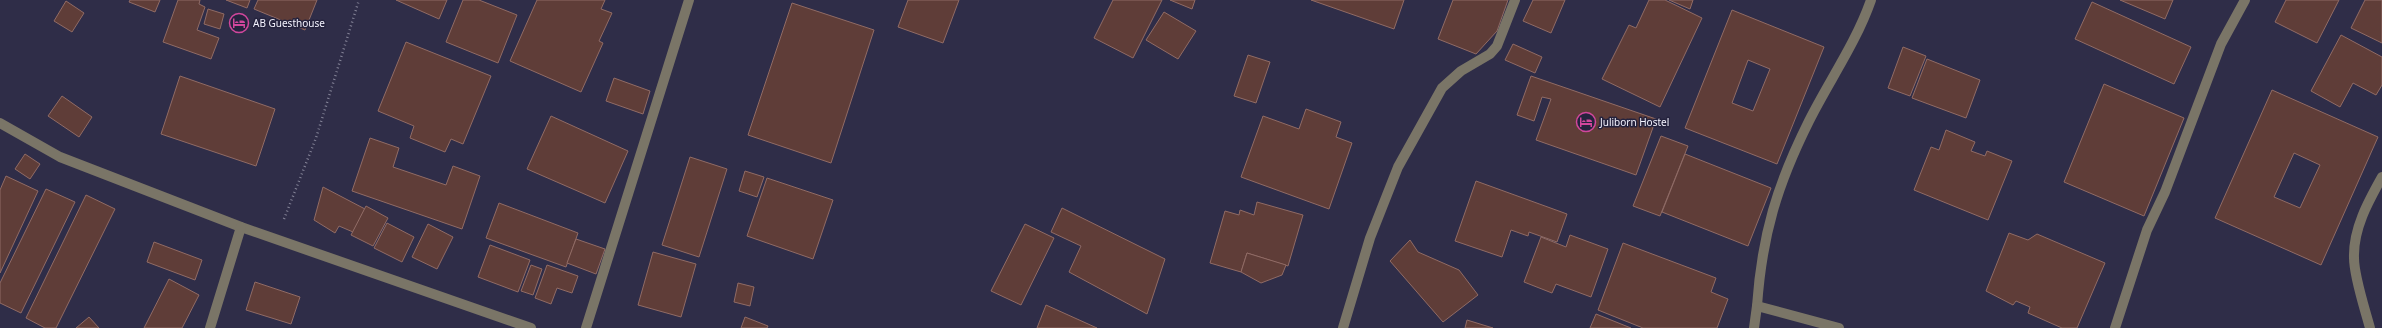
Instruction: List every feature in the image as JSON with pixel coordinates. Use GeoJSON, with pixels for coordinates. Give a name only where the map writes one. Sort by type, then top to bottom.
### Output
{"type":"FeatureCollection","features":[{"type":"Feature","properties":{"kind":"street"},"geometry":{"type":"LineString","coordinates":[[586,328],[690,0]]}},
{"type":"Feature","properties":{"kind":"street"},"geometry":{"type":"LineString","coordinates":[[1343,328],[1370,238],[1398,167],[1442,88],[1462,71],[1490,54],[1497,46],[1515,0]]}},
{"type":"Feature","properties":{"kind":"street"},"geometry":{"type":"LineString","coordinates":[[1754,328],[1760,264],[1771,212],[1784,173],[1871,0]]}},
{"type":"Feature","properties":{"kind":"street"},"geometry":{"type":"LineString","coordinates":[[2115,328],[2147,230],[2165,192],[2221,44],[2245,0]]}},
{"type":"Feature","properties":{"kind":"street"},"geometry":{"type":"LineString","coordinates":[[0,122],[60,157],[241,227],[531,328]]}},
{"type":"Feature","properties":{"kind":"street"},"geometry":{"type":"LineString","coordinates":[[2370,328],[2354,259],[2356,237],[2367,203],[2382,177]]}},
{"type":"Feature","properties":{"kind":"street"},"geometry":{"type":"LineString","coordinates":[[210,328],[241,227]]}},
{"type":"Feature","properties":{"kind":"street"},"geometry":{"type":"LineString","coordinates":[[1757,306],[1839,328]]}},
{"type":"Feature","properties":{"kind":"path"},"geometry":{"type":"LineString","coordinates":[[276,239],[316,138],[359,0]]}},
{"type":"Feature","properties":{"kind":"building"},"geometry":{"type":"Polygon","coordinates":[[[130,0],[160,0],[155,12],[129,2],[130,0]]]}},
{"type":"Feature","properties":{"kind":"building"},"geometry":{"type":"Polygon","coordinates":[[[178,0],[200,0],[199,4],[205,7],[197,30],[219,38],[211,59],[163,42],[178,0]]]}},
{"type":"Feature","properties":{"kind":"building"},"geometry":{"type":"Polygon","coordinates":[[[226,0],[250,0],[247,8],[226,0]]]}},
{"type":"Feature","properties":{"kind":"building"},"geometry":{"type":"Polygon","coordinates":[[[258,0],[317,0],[305,30],[254,9],[258,0]]]}},
{"type":"Feature","properties":{"kind":"building"},"geometry":{"type":"Polygon","coordinates":[[[396,0],[447,0],[439,19],[396,0]]]}},
{"type":"Feature","properties":{"kind":"building"},"geometry":{"type":"Polygon","coordinates":[[[463,0],[479,0],[517,15],[498,63],[446,42],[463,0]]]}},
{"type":"Feature","properties":{"kind":"building"},"geometry":{"type":"Polygon","coordinates":[[[537,0],[605,0],[601,9],[612,13],[599,41],[603,43],[581,92],[510,61],[537,0]]]}},
{"type":"Feature","properties":{"kind":"building"},"geometry":{"type":"Polygon","coordinates":[[[908,0],[959,0],[943,43],[898,27],[908,0]]]}},
{"type":"Feature","properties":{"kind":"building"},"geometry":{"type":"Polygon","coordinates":[[[1113,0],[1162,0],[1133,58],[1094,38],[1113,0]]]}},
{"type":"Feature","properties":{"kind":"building"},"geometry":{"type":"Polygon","coordinates":[[[1170,0],[1195,0],[1192,9],[1170,0]]]}},
{"type":"Feature","properties":{"kind":"building"},"geometry":{"type":"Polygon","coordinates":[[[1311,0],[1404,0],[1394,29],[1311,0]]]}},
{"type":"Feature","properties":{"kind":"building"},"geometry":{"type":"Polygon","coordinates":[[[1453,0],[1508,0],[1497,31],[1476,54],[1438,39],[1453,0]]]}},
{"type":"Feature","properties":{"kind":"building"},"geometry":{"type":"Polygon","coordinates":[[[1533,0],[1565,0],[1551,33],[1523,21],[1533,0]]]}},
{"type":"Feature","properties":{"kind":"building"},"geometry":{"type":"Polygon","coordinates":[[[1649,0],[1665,0],[1702,18],[1660,107],[1602,79],[1629,25],[1636,28],[1649,0]]]}},
{"type":"Feature","properties":{"kind":"building"},"geometry":{"type":"Polygon","coordinates":[[[1669,0],[1693,0],[1690,9],[1669,0]]]}},
{"type":"Feature","properties":{"kind":"building"},"geometry":{"type":"Polygon","coordinates":[[[2120,0],[2173,0],[2165,19],[2120,0]]]}},
{"type":"Feature","properties":{"kind":"building"},"geometry":{"type":"Polygon","coordinates":[[[2286,0],[2339,0],[2317,43],[2275,22],[2286,0]]]}},
{"type":"Feature","properties":{"kind":"building"},"geometry":{"type":"Polygon","coordinates":[[[2365,0],[2382,0],[2382,43],[2351,28],[2365,0]]]}},
{"type":"Feature","properties":{"kind":"building"},"geometry":{"type":"Polygon","coordinates":[[[66,1],[84,13],[72,32],[54,21],[66,1]]]}},
{"type":"Feature","properties":{"kind":"building"},"geometry":{"type":"Polygon","coordinates":[[[2092,2],[2191,47],[2174,84],[2075,39],[2092,2]]]}},
{"type":"Feature","properties":{"kind":"building"},"geometry":{"type":"Polygon","coordinates":[[[792,3],[874,30],[831,163],[748,135],[792,3]]]}},
{"type":"Feature","properties":{"kind":"building"},"geometry":{"type":"Polygon","coordinates":[[[208,9],[224,14],[220,29],[204,24],[208,9]]]}},
{"type":"Feature","properties":{"kind":"building"},"geometry":{"type":"Polygon","coordinates":[[[1732,10],[1824,47],[1777,164],[1685,128],[1732,10]],[[1748,60],[1732,103],[1753,111],[1770,69],[1748,60]]]}},
{"type":"Feature","properties":{"kind":"building"},"geometry":{"type":"Polygon","coordinates":[[[1164,12],[1196,31],[1178,59],[1146,40],[1164,12]]]}},
{"type":"Feature","properties":{"kind":"building"},"geometry":{"type":"Polygon","coordinates":[[[2341,35],[2382,57],[2382,85],[2376,95],[2353,83],[2340,107],[2311,91],[2341,35]]]}},
{"type":"Feature","properties":{"kind":"building"},"geometry":{"type":"Polygon","coordinates":[[[406,42],[491,76],[463,144],[451,139],[445,152],[410,138],[414,126],[378,111],[406,42]]]}},
{"type":"Feature","properties":{"kind":"building"},"geometry":{"type":"Polygon","coordinates":[[[1513,44],[1542,57],[1535,73],[1505,60],[1513,44]]]}},
{"type":"Feature","properties":{"kind":"building"},"geometry":{"type":"Polygon","coordinates":[[[1903,47],[1926,56],[1910,96],[1888,88],[1903,47]]]}},
{"type":"Feature","properties":{"kind":"building"},"geometry":{"type":"Polygon","coordinates":[[[1248,55],[1270,62],[1256,103],[1234,96],[1248,55]]]}},
{"type":"Feature","properties":{"kind":"building"},"geometry":{"type":"Polygon","coordinates":[[[1927,59],[1980,80],[1966,118],[1912,98],[1927,59]]]}},
{"type":"Feature","properties":{"kind":"building"},"geometry":{"type":"Polygon","coordinates":[[[180,76],[275,109],[256,166],[161,134],[180,76]]]}},
{"type":"Feature","properties":{"kind":"building"},"geometry":{"type":"Polygon","coordinates":[[[1531,76],[1656,119],[1636,175],[1536,140],[1551,99],[1542,97],[1534,121],[1517,115],[1531,76]]]}},
{"type":"Feature","properties":{"kind":"building"},"geometry":{"type":"Polygon","coordinates":[[[614,78],[650,91],[643,114],[606,101],[614,78]]]}},
{"type":"Feature","properties":{"kind":"building"},"geometry":{"type":"Polygon","coordinates":[[[2104,84],[2184,118],[2144,216],[2064,182],[2104,84]]]}},
{"type":"Feature","properties":{"kind":"building"},"geometry":{"type":"Polygon","coordinates":[[[2272,90],[2378,137],[2321,265],[2215,218],[2272,90]],[[2294,153],[2274,197],[2300,208],[2320,165],[2294,153]]]}},
{"type":"Feature","properties":{"kind":"building"},"geometry":{"type":"Polygon","coordinates":[[[62,96],[92,117],[79,137],[48,116],[62,96]]]}},
{"type":"Feature","properties":{"kind":"building"},"geometry":{"type":"Polygon","coordinates":[[[1306,109],[1341,122],[1336,137],[1352,143],[1329,209],[1241,177],[1263,116],[1299,129],[1306,109]]]}},
{"type":"Feature","properties":{"kind":"building"},"geometry":{"type":"Polygon","coordinates":[[[551,116],[628,151],[605,203],[527,169],[551,116]]]}},
{"type":"Feature","properties":{"kind":"building"},"geometry":{"type":"Polygon","coordinates":[[[1946,130],[1975,142],[1971,151],[1985,156],[1987,151],[2012,161],[1988,220],[1914,190],[1931,147],[1939,150],[1946,130]]]}},
{"type":"Feature","properties":{"kind":"building"},"geometry":{"type":"Polygon","coordinates":[[[1661,136],[1688,146],[1660,216],[1633,206],[1661,136]]]}},
{"type":"Feature","properties":{"kind":"building"},"geometry":{"type":"Polygon","coordinates":[[[370,138],[399,148],[393,167],[446,185],[453,166],[480,176],[462,229],[352,191],[370,138]]]}},
{"type":"Feature","properties":{"kind":"building"},"geometry":{"type":"Polygon","coordinates":[[[25,154],[40,164],[30,179],[15,169],[25,154]]]}},
{"type":"Feature","properties":{"kind":"building"},"geometry":{"type":"Polygon","coordinates":[[[1685,154],[1771,188],[1748,246],[1662,212],[1685,154]]]}},
{"type":"Feature","properties":{"kind":"building"},"geometry":{"type":"Polygon","coordinates":[[[690,157],[727,169],[699,257],[662,245],[690,157]]]}},
{"type":"Feature","properties":{"kind":"building"},"geometry":{"type":"Polygon","coordinates":[[[745,171],[764,177],[757,197],[739,191],[745,171]]]}},
{"type":"Feature","properties":{"kind":"building"},"geometry":{"type":"Polygon","coordinates":[[[6,176],[38,191],[0,273],[0,190],[6,176]]]}},
{"type":"Feature","properties":{"kind":"building"},"geometry":{"type":"Polygon","coordinates":[[[767,178],[833,200],[813,259],[747,236],[767,178]]]}},
{"type":"Feature","properties":{"kind":"building"},"geometry":{"type":"Polygon","coordinates":[[[1476,181],[1567,214],[1557,242],[1529,232],[1528,236],[1511,230],[1502,257],[1455,241],[1476,181]]]}},
{"type":"Feature","properties":{"kind":"building"},"geometry":{"type":"Polygon","coordinates":[[[323,187],[365,209],[353,232],[339,226],[335,233],[314,220],[323,187]]]}},
{"type":"Feature","properties":{"kind":"building"},"geometry":{"type":"Polygon","coordinates":[[[46,189],[75,202],[21,313],[0,303],[0,283],[46,189]]]}},
{"type":"Feature","properties":{"kind":"building"},"geometry":{"type":"Polygon","coordinates":[[[86,195],[115,209],[56,328],[45,328],[26,318],[86,195]]]}},
{"type":"Feature","properties":{"kind":"building"},"geometry":{"type":"Polygon","coordinates":[[[1257,202],[1303,215],[1288,266],[1247,253],[1241,272],[1210,263],[1225,211],[1239,215],[1240,210],[1254,215],[1257,202]]]}},
{"type":"Feature","properties":{"kind":"building"},"geometry":{"type":"Polygon","coordinates":[[[499,203],[578,233],[566,267],[486,238],[499,203]]]}},
{"type":"Feature","properties":{"kind":"building"},"geometry":{"type":"Polygon","coordinates":[[[366,206],[388,218],[373,246],[351,235],[366,206]]]}},
{"type":"Feature","properties":{"kind":"building"},"geometry":{"type":"Polygon","coordinates":[[[1062,208],[1165,259],[1147,314],[1069,272],[1081,246],[1051,232],[1062,208]]]}},
{"type":"Feature","properties":{"kind":"building"},"geometry":{"type":"Polygon","coordinates":[[[387,223],[414,237],[402,262],[374,248],[387,223]]]}},
{"type":"Feature","properties":{"kind":"building"},"geometry":{"type":"Polygon","coordinates":[[[428,224],[453,237],[437,269],[412,257],[428,224]]]}},
{"type":"Feature","properties":{"kind":"building"},"geometry":{"type":"Polygon","coordinates":[[[1025,224],[1054,238],[1021,305],[991,291],[1025,224]]]}},
{"type":"Feature","properties":{"kind":"building"},"geometry":{"type":"Polygon","coordinates":[[[2009,233],[2028,240],[2037,234],[2105,263],[2077,328],[2062,328],[2028,313],[2030,307],[2016,301],[2013,305],[1986,291],[2009,233]]]}},
{"type":"Feature","properties":{"kind":"building"},"geometry":{"type":"Polygon","coordinates":[[[1570,235],[1608,249],[1591,297],[1556,284],[1552,293],[1524,282],[1541,237],[1566,247],[1570,235]]]}},
{"type":"Feature","properties":{"kind":"building"},"geometry":{"type":"Polygon","coordinates":[[[576,239],[605,249],[596,274],[567,263],[576,239]]]}},
{"type":"Feature","properties":{"kind":"building"},"geometry":{"type":"Polygon","coordinates":[[[1410,240],[1418,252],[1459,270],[1478,295],[1443,322],[1390,261],[1410,240]]]}},
{"type":"Feature","properties":{"kind":"building"},"geometry":{"type":"Polygon","coordinates":[[[154,242],[202,260],[195,280],[147,262],[154,242]]]}},
{"type":"Feature","properties":{"kind":"building"},"geometry":{"type":"Polygon","coordinates":[[[1623,243],[1716,278],[1711,292],[1728,299],[1717,328],[1643,328],[1598,310],[1623,243]]]}},
{"type":"Feature","properties":{"kind":"building"},"geometry":{"type":"Polygon","coordinates":[[[490,245],[530,260],[518,292],[478,277],[490,245]]]}},
{"type":"Feature","properties":{"kind":"building"},"geometry":{"type":"Polygon","coordinates":[[[653,252],[696,264],[681,317],[638,305],[653,252]]]}},
{"type":"Feature","properties":{"kind":"building"},"geometry":{"type":"Polygon","coordinates":[[[1247,253],[1286,265],[1282,275],[1261,283],[1241,272],[1247,253]]]}},
{"type":"Feature","properties":{"kind":"building"},"geometry":{"type":"Polygon","coordinates":[[[531,265],[542,269],[533,295],[521,291],[531,265]]]}},
{"type":"Feature","properties":{"kind":"building"},"geometry":{"type":"Polygon","coordinates":[[[547,265],[578,276],[572,293],[557,288],[551,304],[535,298],[547,265]]]}},
{"type":"Feature","properties":{"kind":"building"},"geometry":{"type":"Polygon","coordinates":[[[169,279],[199,295],[182,328],[144,328],[169,279]]]}},
{"type":"Feature","properties":{"kind":"building"},"geometry":{"type":"Polygon","coordinates":[[[255,282],[300,297],[291,324],[246,310],[255,282]]]}},
{"type":"Feature","properties":{"kind":"building"},"geometry":{"type":"Polygon","coordinates":[[[738,283],[754,287],[750,306],[734,302],[738,283]]]}},
{"type":"Feature","properties":{"kind":"building"},"geometry":{"type":"Polygon","coordinates":[[[1046,305],[1097,328],[1037,328],[1046,305]]]}},
{"type":"Feature","properties":{"kind":"building"},"geometry":{"type":"Polygon","coordinates":[[[1596,314],[1631,328],[1590,328],[1596,314]]]}},
{"type":"Feature","properties":{"kind":"building"},"geometry":{"type":"Polygon","coordinates":[[[89,317],[99,328],[76,328],[89,317]]]}},
{"type":"Feature","properties":{"kind":"building"},"geometry":{"type":"Polygon","coordinates":[[[745,317],[768,326],[767,328],[741,328],[745,317]]]}},
{"type":"Feature","properties":{"kind":"building"},"geometry":{"type":"Polygon","coordinates":[[[1467,320],[1493,328],[1465,328],[1467,320]]]}},
{"type":"Feature","properties":{"kind":"place","name":"AB Guesthouse"},"geometry":{"type":"Point","coordinates":[239,23]}},
{"type":"Feature","properties":{"kind":"place","name":"Juliborn Hostel"},"geometry":{"type":"Point","coordinates":[1586,122]}}]}
